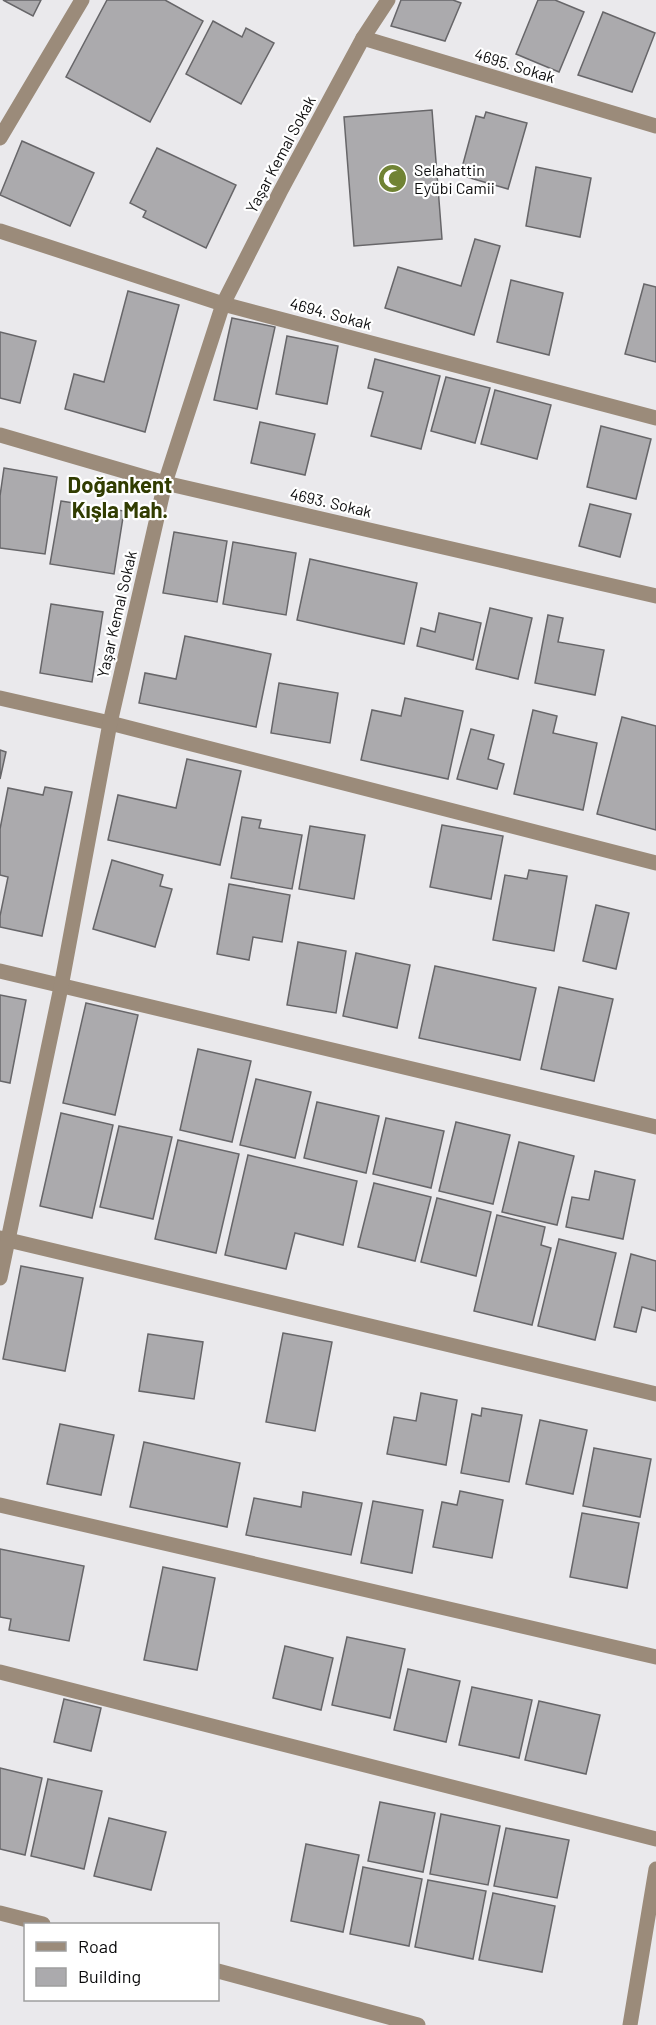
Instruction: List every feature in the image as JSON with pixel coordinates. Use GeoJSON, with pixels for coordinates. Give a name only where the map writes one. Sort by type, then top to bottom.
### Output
{"type":"FeatureCollection","features":[{"type":"Feature","properties":{"kind":"street"},"geometry":{"type":"LineString","coordinates":[[0,138],[82,0]]}},
{"type":"Feature","properties":{"kind":"street","name":"Yaşar Kemal Sokak"},"geometry":{"type":"LineString","coordinates":[[0,1278],[4,1239],[61,987],[110,723],[165,483],[223,303],[363,38],[388,0]]}},
{"type":"Feature","properties":{"kind":"street","name":"4695. Sokak"},"geometry":{"type":"LineString","coordinates":[[363,38],[656,126]]}},
{"type":"Feature","properties":{"kind":"street","name":"4694. Sokak"},"geometry":{"type":"LineString","coordinates":[[0,231],[223,303],[656,418]]}},
{"type":"Feature","properties":{"kind":"street","name":"4693. Sokak"},"geometry":{"type":"LineString","coordinates":[[0,435],[165,483],[656,596]]}},
{"type":"Feature","properties":{"kind":"street"},"geometry":{"type":"LineString","coordinates":[[0,698],[110,723],[656,863]]}},
{"type":"Feature","properties":{"kind":"street"},"geometry":{"type":"LineString","coordinates":[[0,971],[656,1127]]}},
{"type":"Feature","properties":{"kind":"street"},"geometry":{"type":"LineString","coordinates":[[4,1239],[656,1394]]}},
{"type":"Feature","properties":{"kind":"street"},"geometry":{"type":"LineString","coordinates":[[0,1505],[656,1657]]}},
{"type":"Feature","properties":{"kind":"street"},"geometry":{"type":"LineString","coordinates":[[0,1672],[656,1839]]}},
{"type":"Feature","properties":{"kind":"street"},"geometry":{"type":"LineString","coordinates":[[630,2025],[656,1869]]}},
{"type":"Feature","properties":{"kind":"street"},"geometry":{"type":"LineString","coordinates":[[0,1913],[39,1923]]}},
{"type":"Feature","properties":{"kind":"street"},"geometry":{"type":"LineString","coordinates":[[219,1971],[418,2025]]}},
{"type":"Feature","properties":{"kind":"building"},"geometry":{"type":"Polygon","coordinates":[[[3,0],[41,0],[33,16],[3,0]]]}},
{"type":"Feature","properties":{"kind":"building"},"geometry":{"type":"Polygon","coordinates":[[[107,0],[165,0],[203,21],[150,122],[66,77],[107,0]]]}},
{"type":"Feature","properties":{"kind":"building"},"geometry":{"type":"Polygon","coordinates":[[[401,0],[453,0],[461,3],[445,41],[391,26],[401,0]]]}},
{"type":"Feature","properties":{"kind":"building"},"geometry":{"type":"Polygon","coordinates":[[[538,0],[555,0],[584,12],[559,72],[516,54],[538,0]]]}},
{"type":"Feature","properties":{"kind":"building"},"geometry":{"type":"Polygon","coordinates":[[[603,12],[655,33],[632,92],[578,75],[603,12]]]}},
{"type":"Feature","properties":{"kind":"building"},"geometry":{"type":"Polygon","coordinates":[[[213,21],[242,37],[246,28],[274,43],[241,104],[186,74],[213,21]]]}},
{"type":"Feature","properties":{"kind":"building","name":"Selahattin Eyübi Camii"},"geometry":{"type":"Polygon","coordinates":[[[432,110],[442,239],[354,246],[344,117],[432,110]]]}},
{"type":"Feature","properties":{"kind":"building"},"geometry":{"type":"Polygon","coordinates":[[[486,112],[527,123],[508,189],[460,175],[476,116],[484,118],[486,112]]]}},
{"type":"Feature","properties":{"kind":"building"},"geometry":{"type":"Polygon","coordinates":[[[22,141],[94,173],[70,226],[0,195],[22,141]]]}},
{"type":"Feature","properties":{"kind":"building"},"geometry":{"type":"Polygon","coordinates":[[[157,148],[236,185],[206,248],[143,217],[146,211],[130,203],[157,148]]]}},
{"type":"Feature","properties":{"kind":"building"},"geometry":{"type":"Polygon","coordinates":[[[536,167],[591,178],[580,237],[526,226],[536,167]]]}},
{"type":"Feature","properties":{"kind":"building"},"geometry":{"type":"Polygon","coordinates":[[[475,239],[500,246],[474,335],[385,308],[398,267],[461,286],[475,239]]]}},
{"type":"Feature","properties":{"kind":"building"},"geometry":{"type":"Polygon","coordinates":[[[511,280],[563,293],[549,355],[497,342],[511,280]]]}},
{"type":"Feature","properties":{"kind":"building"},"geometry":{"type":"Polygon","coordinates":[[[644,284],[656,287],[656,362],[625,354],[644,284]]]}},
{"type":"Feature","properties":{"kind":"building"},"geometry":{"type":"Polygon","coordinates":[[[128,291],[179,305],[145,432],[65,409],[74,374],[104,382],[128,291]]]}},
{"type":"Feature","properties":{"kind":"building"},"geometry":{"type":"Polygon","coordinates":[[[232,318],[275,327],[257,409],[214,400],[232,318]]]}},
{"type":"Feature","properties":{"kind":"building"},"geometry":{"type":"Polygon","coordinates":[[[0,332],[36,341],[20,403],[0,398],[0,332]]]}},
{"type":"Feature","properties":{"kind":"building"},"geometry":{"type":"Polygon","coordinates":[[[287,336],[338,346],[327,404],[276,394],[287,336]]]}},
{"type":"Feature","properties":{"kind":"building"},"geometry":{"type":"Polygon","coordinates":[[[375,359],[440,376],[421,449],[371,436],[383,392],[368,388],[375,359]]]}},
{"type":"Feature","properties":{"kind":"building"},"geometry":{"type":"Polygon","coordinates":[[[446,377],[490,388],[475,443],[431,431],[446,377]]]}},
{"type":"Feature","properties":{"kind":"building"},"geometry":{"type":"Polygon","coordinates":[[[495,390],[551,405],[537,459],[481,444],[495,390]]]}},
{"type":"Feature","properties":{"kind":"building"},"geometry":{"type":"Polygon","coordinates":[[[260,422],[315,434],[305,475],[251,463],[260,422]]]}},
{"type":"Feature","properties":{"kind":"building"},"geometry":{"type":"Polygon","coordinates":[[[601,426],[651,439],[636,499],[587,487],[601,426]]]}},
{"type":"Feature","properties":{"kind":"building"},"geometry":{"type":"Polygon","coordinates":[[[4,468],[57,477],[45,554],[0,548],[0,496],[4,468]]]}},
{"type":"Feature","properties":{"kind":"building"},"geometry":{"type":"Polygon","coordinates":[[[61,501],[124,511],[114,574],[50,564],[61,501]]]}},
{"type":"Feature","properties":{"kind":"building"},"geometry":{"type":"Polygon","coordinates":[[[590,504],[631,514],[620,557],[579,546],[590,504]]]}},
{"type":"Feature","properties":{"kind":"building"},"geometry":{"type":"Polygon","coordinates":[[[174,532],[227,541],[217,602],[163,593],[174,532]]]}},
{"type":"Feature","properties":{"kind":"building"},"geometry":{"type":"Polygon","coordinates":[[[233,542],[296,553],[286,615],[223,604],[233,542]]]}},
{"type":"Feature","properties":{"kind":"building"},"geometry":{"type":"Polygon","coordinates":[[[310,559],[417,583],[404,644],[297,620],[310,559]]]}},
{"type":"Feature","properties":{"kind":"building"},"geometry":{"type":"Polygon","coordinates":[[[51,604],[103,612],[92,682],[40,673],[51,604]]]}},
{"type":"Feature","properties":{"kind":"building"},"geometry":{"type":"Polygon","coordinates":[[[490,608],[532,618],[518,679],[476,669],[490,608]]]}},
{"type":"Feature","properties":{"kind":"building"},"geometry":{"type":"Polygon","coordinates":[[[439,613],[481,623],[473,660],[417,646],[421,628],[435,632],[439,613]]]}},
{"type":"Feature","properties":{"kind":"building"},"geometry":{"type":"Polygon","coordinates":[[[548,615],[563,618],[558,642],[604,650],[595,695],[535,683],[548,615]]]}},
{"type":"Feature","properties":{"kind":"building"},"geometry":{"type":"Polygon","coordinates":[[[185,636],[271,654],[256,727],[139,703],[145,673],[176,679],[185,636]]]}},
{"type":"Feature","properties":{"kind":"building"},"geometry":{"type":"Polygon","coordinates":[[[279,683],[338,693],[330,743],[271,733],[279,683]]]}},
{"type":"Feature","properties":{"kind":"building"},"geometry":{"type":"Polygon","coordinates":[[[405,698],[463,711],[448,779],[361,760],[372,710],[401,716],[405,698]]]}},
{"type":"Feature","properties":{"kind":"building"},"geometry":{"type":"Polygon","coordinates":[[[533,710],[557,716],[553,733],[597,743],[583,810],[514,794],[533,710]]]}},
{"type":"Feature","properties":{"kind":"building"},"geometry":{"type":"Polygon","coordinates":[[[622,717],[656,726],[656,830],[597,814],[622,717]]]}},
{"type":"Feature","properties":{"kind":"building"},"geometry":{"type":"Polygon","coordinates":[[[471,729],[494,735],[488,759],[504,764],[497,789],[457,779],[471,729]]]}},
{"type":"Feature","properties":{"kind":"building"},"geometry":{"type":"Polygon","coordinates":[[[0,750],[6,752],[0,779],[0,750]]]}},
{"type":"Feature","properties":{"kind":"building"},"geometry":{"type":"Polygon","coordinates":[[[187,759],[241,771],[220,865],[108,840],[118,795],[176,808],[187,759]]]}},
{"type":"Feature","properties":{"kind":"building"},"geometry":{"type":"Polygon","coordinates":[[[45,787],[72,792],[42,936],[0,927],[8,877],[0,875],[0,829],[8,788],[43,795],[45,787]]]}},
{"type":"Feature","properties":{"kind":"building"},"geometry":{"type":"Polygon","coordinates":[[[242,817],[261,820],[259,828],[302,835],[292,889],[231,878],[242,817]]]}},
{"type":"Feature","properties":{"kind":"building"},"geometry":{"type":"Polygon","coordinates":[[[442,825],[503,836],[491,899],[430,887],[442,825]]]}},
{"type":"Feature","properties":{"kind":"building"},"geometry":{"type":"Polygon","coordinates":[[[310,826],[365,835],[354,899],[299,889],[310,826]]]}},
{"type":"Feature","properties":{"kind":"building"},"geometry":{"type":"Polygon","coordinates":[[[112,860],[163,875],[160,886],[172,889],[155,947],[93,929],[112,860]]]}},
{"type":"Feature","properties":{"kind":"building"},"geometry":{"type":"Polygon","coordinates":[[[529,870],[567,876],[554,951],[493,940],[505,875],[527,879],[529,870]]]}},
{"type":"Feature","properties":{"kind":"building"},"geometry":{"type":"Polygon","coordinates":[[[229,884],[290,895],[282,942],[253,937],[249,960],[217,954],[229,884]]]}},
{"type":"Feature","properties":{"kind":"building"},"geometry":{"type":"Polygon","coordinates":[[[596,905],[629,913],[616,969],[583,961],[596,905]]]}},
{"type":"Feature","properties":{"kind":"building"},"geometry":{"type":"Polygon","coordinates":[[[298,942],[346,951],[336,1013],[287,1005],[298,942]]]}},
{"type":"Feature","properties":{"kind":"building"},"geometry":{"type":"Polygon","coordinates":[[[356,953],[410,965],[397,1028],[343,1016],[356,953]]]}},
{"type":"Feature","properties":{"kind":"building"},"geometry":{"type":"Polygon","coordinates":[[[435,966],[536,988],[520,1060],[419,1038],[435,966]]]}},
{"type":"Feature","properties":{"kind":"building"},"geometry":{"type":"Polygon","coordinates":[[[559,987],[613,999],[594,1081],[541,1069],[559,987]]]}},
{"type":"Feature","properties":{"kind":"building"},"geometry":{"type":"Polygon","coordinates":[[[0,995],[26,1000],[10,1083],[0,1081],[0,995]]]}},
{"type":"Feature","properties":{"kind":"building"},"geometry":{"type":"Polygon","coordinates":[[[86,1003],[138,1015],[115,1115],[63,1103],[86,1003]]]}},
{"type":"Feature","properties":{"kind":"building"},"geometry":{"type":"Polygon","coordinates":[[[198,1049],[251,1061],[232,1142],[180,1130],[198,1049]]]}},
{"type":"Feature","properties":{"kind":"building"},"geometry":{"type":"Polygon","coordinates":[[[256,1079],[311,1092],[295,1158],[240,1145],[256,1079]]]}},
{"type":"Feature","properties":{"kind":"building"},"geometry":{"type":"Polygon","coordinates":[[[317,1102],[379,1116],[366,1173],[304,1158],[317,1102]]]}},
{"type":"Feature","properties":{"kind":"building"},"geometry":{"type":"Polygon","coordinates":[[[61,1113],[113,1125],[92,1218],[40,1206],[61,1113]]]}},
{"type":"Feature","properties":{"kind":"building"},"geometry":{"type":"Polygon","coordinates":[[[386,1118],[444,1131],[431,1188],[373,1174],[386,1118]]]}},
{"type":"Feature","properties":{"kind":"building"},"geometry":{"type":"Polygon","coordinates":[[[456,1122],[510,1135],[493,1204],[439,1191],[456,1122]]]}},
{"type":"Feature","properties":{"kind":"building"},"geometry":{"type":"Polygon","coordinates":[[[119,1126],[172,1137],[153,1219],[100,1207],[119,1126]]]}},
{"type":"Feature","properties":{"kind":"building"},"geometry":{"type":"Polygon","coordinates":[[[178,1140],[239,1154],[216,1253],[155,1239],[178,1140]]]}},
{"type":"Feature","properties":{"kind":"building"},"geometry":{"type":"Polygon","coordinates":[[[519,1142],[574,1156],[557,1225],[502,1212],[519,1142]]]}},
{"type":"Feature","properties":{"kind":"building"},"geometry":{"type":"Polygon","coordinates":[[[248,1155],[357,1181],[343,1245],[295,1233],[286,1269],[225,1255],[248,1155]]]}},
{"type":"Feature","properties":{"kind":"building"},"geometry":{"type":"Polygon","coordinates":[[[595,1171],[635,1180],[623,1239],[566,1227],[572,1197],[589,1200],[595,1171]]]}},
{"type":"Feature","properties":{"kind":"building"},"geometry":{"type":"Polygon","coordinates":[[[374,1183],[431,1197],[415,1261],[358,1247],[374,1183]]]}},
{"type":"Feature","properties":{"kind":"building"},"geometry":{"type":"Polygon","coordinates":[[[437,1198],[491,1212],[476,1276],[421,1262],[437,1198]]]}},
{"type":"Feature","properties":{"kind":"building"},"geometry":{"type":"Polygon","coordinates":[[[497,1215],[545,1227],[541,1245],[551,1248],[532,1325],[474,1311],[497,1215]]]}},
{"type":"Feature","properties":{"kind":"building"},"geometry":{"type":"Polygon","coordinates":[[[559,1239],[616,1253],[595,1340],[538,1326],[559,1239]]]}},
{"type":"Feature","properties":{"kind":"building"},"geometry":{"type":"Polygon","coordinates":[[[631,1254],[656,1261],[656,1311],[642,1307],[636,1332],[614,1327],[631,1254]]]}},
{"type":"Feature","properties":{"kind":"building"},"geometry":{"type":"Polygon","coordinates":[[[21,1266],[83,1278],[65,1371],[3,1359],[21,1266]]]}},
{"type":"Feature","properties":{"kind":"building"},"geometry":{"type":"Polygon","coordinates":[[[283,1333],[332,1342],[315,1431],[266,1422],[283,1333]]]}},
{"type":"Feature","properties":{"kind":"building"},"geometry":{"type":"Polygon","coordinates":[[[148,1334],[203,1342],[194,1399],[139,1391],[148,1334]]]}},
{"type":"Feature","properties":{"kind":"building"},"geometry":{"type":"Polygon","coordinates":[[[421,1393],[457,1400],[446,1465],[387,1454],[394,1417],[416,1421],[421,1393]]]}},
{"type":"Feature","properties":{"kind":"building"},"geometry":{"type":"Polygon","coordinates":[[[482,1408],[522,1415],[509,1482],[461,1473],[472,1414],[481,1416],[482,1408]]]}},
{"type":"Feature","properties":{"kind":"building"},"geometry":{"type":"Polygon","coordinates":[[[540,1420],[587,1430],[573,1494],[526,1484],[540,1420]]]}},
{"type":"Feature","properties":{"kind":"building"},"geometry":{"type":"Polygon","coordinates":[[[60,1424],[114,1435],[101,1495],[47,1484],[60,1424]]]}},
{"type":"Feature","properties":{"kind":"building"},"geometry":{"type":"Polygon","coordinates":[[[144,1442],[240,1463],[227,1527],[130,1507],[144,1442]]]}},
{"type":"Feature","properties":{"kind":"building"},"geometry":{"type":"Polygon","coordinates":[[[594,1448],[651,1459],[640,1517],[583,1506],[594,1448]]]}},
{"type":"Feature","properties":{"kind":"building"},"geometry":{"type":"Polygon","coordinates":[[[460,1491],[503,1500],[492,1558],[433,1547],[442,1502],[457,1505],[460,1491]]]}},
{"type":"Feature","properties":{"kind":"building"},"geometry":{"type":"Polygon","coordinates":[[[303,1492],[362,1503],[351,1555],[246,1535],[254,1498],[301,1507],[303,1492]]]}},
{"type":"Feature","properties":{"kind":"building"},"geometry":{"type":"Polygon","coordinates":[[[373,1501],[423,1510],[412,1573],[361,1563],[373,1501]]]}},
{"type":"Feature","properties":{"kind":"building"},"geometry":{"type":"Polygon","coordinates":[[[582,1513],[639,1523],[627,1588],[570,1577],[582,1513]]]}},
{"type":"Feature","properties":{"kind":"building"},"geometry":{"type":"Polygon","coordinates":[[[0,1549],[84,1566],[69,1641],[9,1630],[11,1619],[0,1617],[0,1549]]]}},
{"type":"Feature","properties":{"kind":"building"},"geometry":{"type":"Polygon","coordinates":[[[163,1567],[215,1578],[197,1670],[144,1660],[163,1567]]]}},
{"type":"Feature","properties":{"kind":"building"},"geometry":{"type":"Polygon","coordinates":[[[347,1637],[405,1649],[390,1718],[332,1705],[347,1637]]]}},
{"type":"Feature","properties":{"kind":"building"},"geometry":{"type":"Polygon","coordinates":[[[285,1646],[333,1658],[321,1710],[273,1698],[285,1646]]]}},
{"type":"Feature","properties":{"kind":"building"},"geometry":{"type":"Polygon","coordinates":[[[408,1669],[460,1681],[446,1742],[394,1730],[408,1669]]]}},
{"type":"Feature","properties":{"kind":"building"},"geometry":{"type":"Polygon","coordinates":[[[472,1687],[532,1700],[519,1758],[459,1745],[472,1687]]]}},
{"type":"Feature","properties":{"kind":"building"},"geometry":{"type":"Polygon","coordinates":[[[64,1699],[101,1708],[91,1751],[54,1742],[64,1699]]]}},
{"type":"Feature","properties":{"kind":"building"},"geometry":{"type":"Polygon","coordinates":[[[539,1701],[600,1715],[586,1774],[525,1760],[539,1701]]]}},
{"type":"Feature","properties":{"kind":"building"},"geometry":{"type":"Polygon","coordinates":[[[0,1768],[42,1778],[25,1855],[0,1849],[0,1768]]]}},
{"type":"Feature","properties":{"kind":"building"},"geometry":{"type":"Polygon","coordinates":[[[48,1779],[102,1791],[84,1869],[31,1856],[48,1779]]]}},
{"type":"Feature","properties":{"kind":"building"},"geometry":{"type":"Polygon","coordinates":[[[380,1802],[435,1813],[423,1872],[368,1861],[380,1802]]]}},
{"type":"Feature","properties":{"kind":"building"},"geometry":{"type":"Polygon","coordinates":[[[441,1814],[500,1826],[488,1885],[430,1874],[441,1814]]]}},
{"type":"Feature","properties":{"kind":"building"},"geometry":{"type":"Polygon","coordinates":[[[109,1818],[166,1832],[151,1890],[94,1876],[109,1818]]]}},
{"type":"Feature","properties":{"kind":"building"},"geometry":{"type":"Polygon","coordinates":[[[506,1828],[569,1840],[557,1898],[494,1886],[506,1828]]]}},
{"type":"Feature","properties":{"kind":"building"},"geometry":{"type":"Polygon","coordinates":[[[306,1844],[359,1855],[343,1932],[291,1921],[306,1844]]]}},
{"type":"Feature","properties":{"kind":"building"},"geometry":{"type":"Polygon","coordinates":[[[363,1867],[422,1879],[409,1946],[350,1934],[363,1867]]]}},
{"type":"Feature","properties":{"kind":"building"},"geometry":{"type":"Polygon","coordinates":[[[428,1880],[486,1891],[473,1959],[415,1947],[428,1880]]]}},
{"type":"Feature","properties":{"kind":"building"},"geometry":{"type":"Polygon","coordinates":[[[493,1893],[555,1906],[542,1972],[479,1960],[493,1893]]]}},
{"type":"Feature","properties":{"kind":"place","name":"Selahattin Eyübi Camii"},"geometry":{"type":"Point","coordinates":[393,178]}},
{"type":"Feature","properties":{"kind":"district","name":"Doğankent Kışla Mah."},"geometry":{"type":"Point","coordinates":[120,496]}}]}
